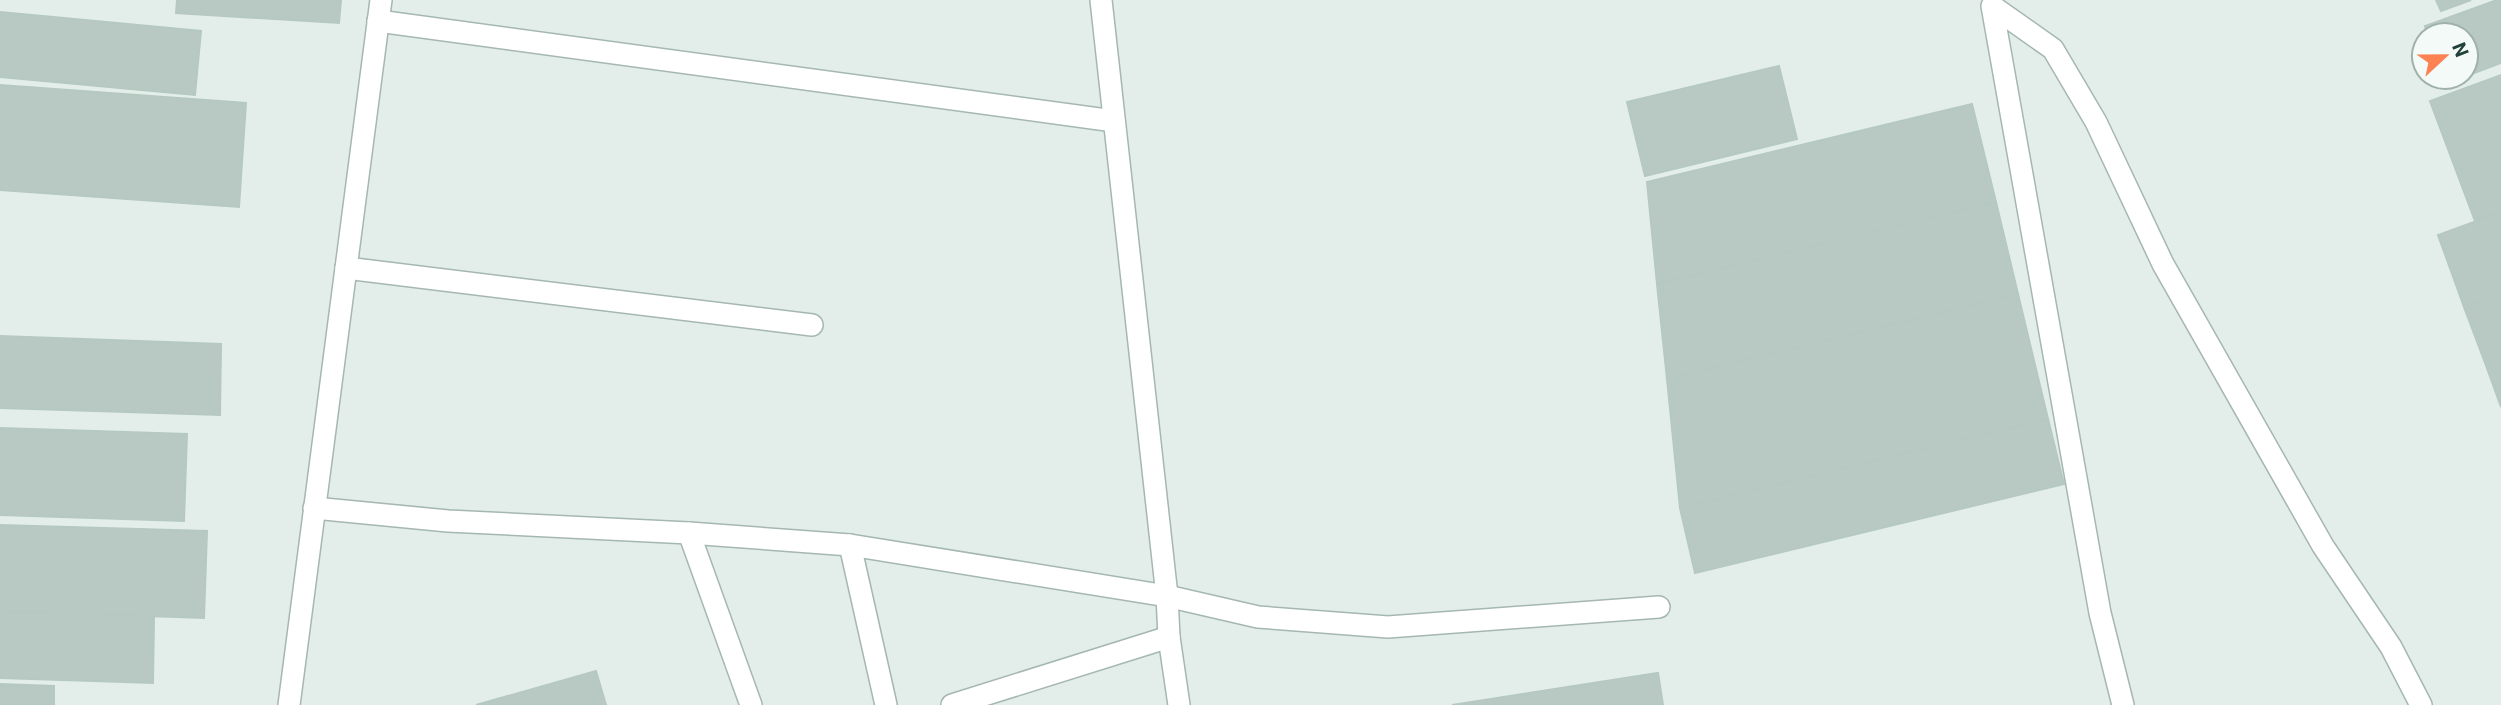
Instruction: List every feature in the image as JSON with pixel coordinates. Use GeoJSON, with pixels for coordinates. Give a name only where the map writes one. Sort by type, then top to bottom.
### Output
{"type":"FeatureCollection","features":[{"type":"Feature","properties":{"kind":"street"},"geometry":{"type":"LineString","coordinates":[[1101,0],[1167,596],[1169,637],[1179,705]]}},
{"type":"Feature","properties":{"kind":"street"},"geometry":{"type":"LineString","coordinates":[[1991,3],[2100,613],[2123,705]]}},
{"type":"Feature","properties":{"kind":"street"},"geometry":{"type":"LineString","coordinates":[[1991,3],[2053,48],[2096,122],[2183,299],[2323,546],[2392,647],[2421,705]]}},
{"type":"Feature","properties":{"kind":"street"},"geometry":{"type":"LineString","coordinates":[[289,705],[379,10],[1114,121]]}},
{"type":"Feature","properties":{"kind":"street"},"geometry":{"type":"LineString","coordinates":[[346,268],[811,325]]}},
{"type":"Feature","properties":{"kind":"street"},"geometry":{"type":"LineString","coordinates":[[314,508],[448,521],[689,533],[850,545],[1167,596],[1258,617],[1388,627],[1659,607]]}},
{"type":"Feature","properties":{"kind":"street"},"geometry":{"type":"LineString","coordinates":[[689,533],[751,705]]}},
{"type":"Feature","properties":{"kind":"street"},"geometry":{"type":"LineString","coordinates":[[850,545],[886,705]]}},
{"type":"Feature","properties":{"kind":"street"},"geometry":{"type":"LineString","coordinates":[[952,705],[1169,637]]}},
{"type":"Feature","properties":{"kind":"building"},"geometry":{"type":"Polygon","coordinates":[[[177,0],[341,0],[339,23],[176,13],[177,0]]]}},
{"type":"Feature","properties":{"kind":"building"},"geometry":{"type":"Polygon","coordinates":[[[2436,0],[2471,0],[2441,11],[2436,0]]]}},
{"type":"Feature","properties":{"kind":"building"},"geometry":{"type":"Polygon","coordinates":[[[2501,0],[2501,63],[2480,71],[2480,21],[2439,21],[2501,0]]]}},
{"type":"Feature","properties":{"kind":"building"},"geometry":{"type":"Polygon","coordinates":[[[0,12],[201,31],[195,95],[0,77],[0,12]]]}},
{"type":"Feature","properties":{"kind":"building"},"geometry":{"type":"Polygon","coordinates":[[[1779,66],[1797,139],[1645,176],[1627,102],[1779,66]]]}},
{"type":"Feature","properties":{"kind":"building"},"geometry":{"type":"Polygon","coordinates":[[[2501,75],[2501,212],[2475,221],[2430,101],[2457,91],[2480,91],[2480,83],[2501,75]]]}},
{"type":"Feature","properties":{"kind":"building"},"geometry":{"type":"Polygon","coordinates":[[[0,85],[246,103],[239,207],[0,190],[0,85]]]}},
{"type":"Feature","properties":{"kind":"building"},"geometry":{"type":"Polygon","coordinates":[[[1972,104],[1996,202],[1657,284],[1647,182],[1972,104]]]}},
{"type":"Feature","properties":{"kind":"building"},"geometry":{"type":"Polygon","coordinates":[[[1996,202],[2018,294],[1667,379],[1657,284],[1996,202]]]}},
{"type":"Feature","properties":{"kind":"building"},"geometry":{"type":"Polygon","coordinates":[[[2501,212],[2501,294],[2464,307],[2438,235],[2501,212]]]}},
{"type":"Feature","properties":{"kind":"building"},"geometry":{"type":"Polygon","coordinates":[[[2018,294],[2048,419],[1680,508],[1667,379],[2018,294]]]}},
{"type":"Feature","properties":{"kind":"building"},"geometry":{"type":"Polygon","coordinates":[[[2501,294],[2501,363],[2487,368],[2464,307],[2501,294]]]}},
{"type":"Feature","properties":{"kind":"building"},"geometry":{"type":"Polygon","coordinates":[[[0,336],[221,344],[220,415],[0,408],[0,336]]]}},
{"type":"Feature","properties":{"kind":"building"},"geometry":{"type":"Polygon","coordinates":[[[2501,363],[2501,407],[2487,368],[2501,363]]]}},
{"type":"Feature","properties":{"kind":"building"},"geometry":{"type":"Polygon","coordinates":[[[2048,419],[2064,484],[1695,573],[1680,508],[2048,419]]]}},
{"type":"Feature","properties":{"kind":"building"},"geometry":{"type":"Polygon","coordinates":[[[0,428],[187,434],[184,521],[0,515],[0,428]]]}},
{"type":"Feature","properties":{"kind":"building"},"geometry":{"type":"Polygon","coordinates":[[[0,525],[207,531],[204,618],[0,611],[0,525]]]}},
{"type":"Feature","properties":{"kind":"building"},"geometry":{"type":"Polygon","coordinates":[[[0,611],[154,616],[153,683],[0,678],[0,611]]]}},
{"type":"Feature","properties":{"kind":"building"},"geometry":{"type":"Polygon","coordinates":[[[596,671],[606,705],[476,705],[596,671]]]}},
{"type":"Feature","properties":{"kind":"building"},"geometry":{"type":"Polygon","coordinates":[[[1658,673],[1663,705],[1452,705],[1658,673]]]}},
{"type":"Feature","properties":{"kind":"building"},"geometry":{"type":"Polygon","coordinates":[[[0,684],[54,686],[54,705],[0,705],[0,684]]]}}]}
